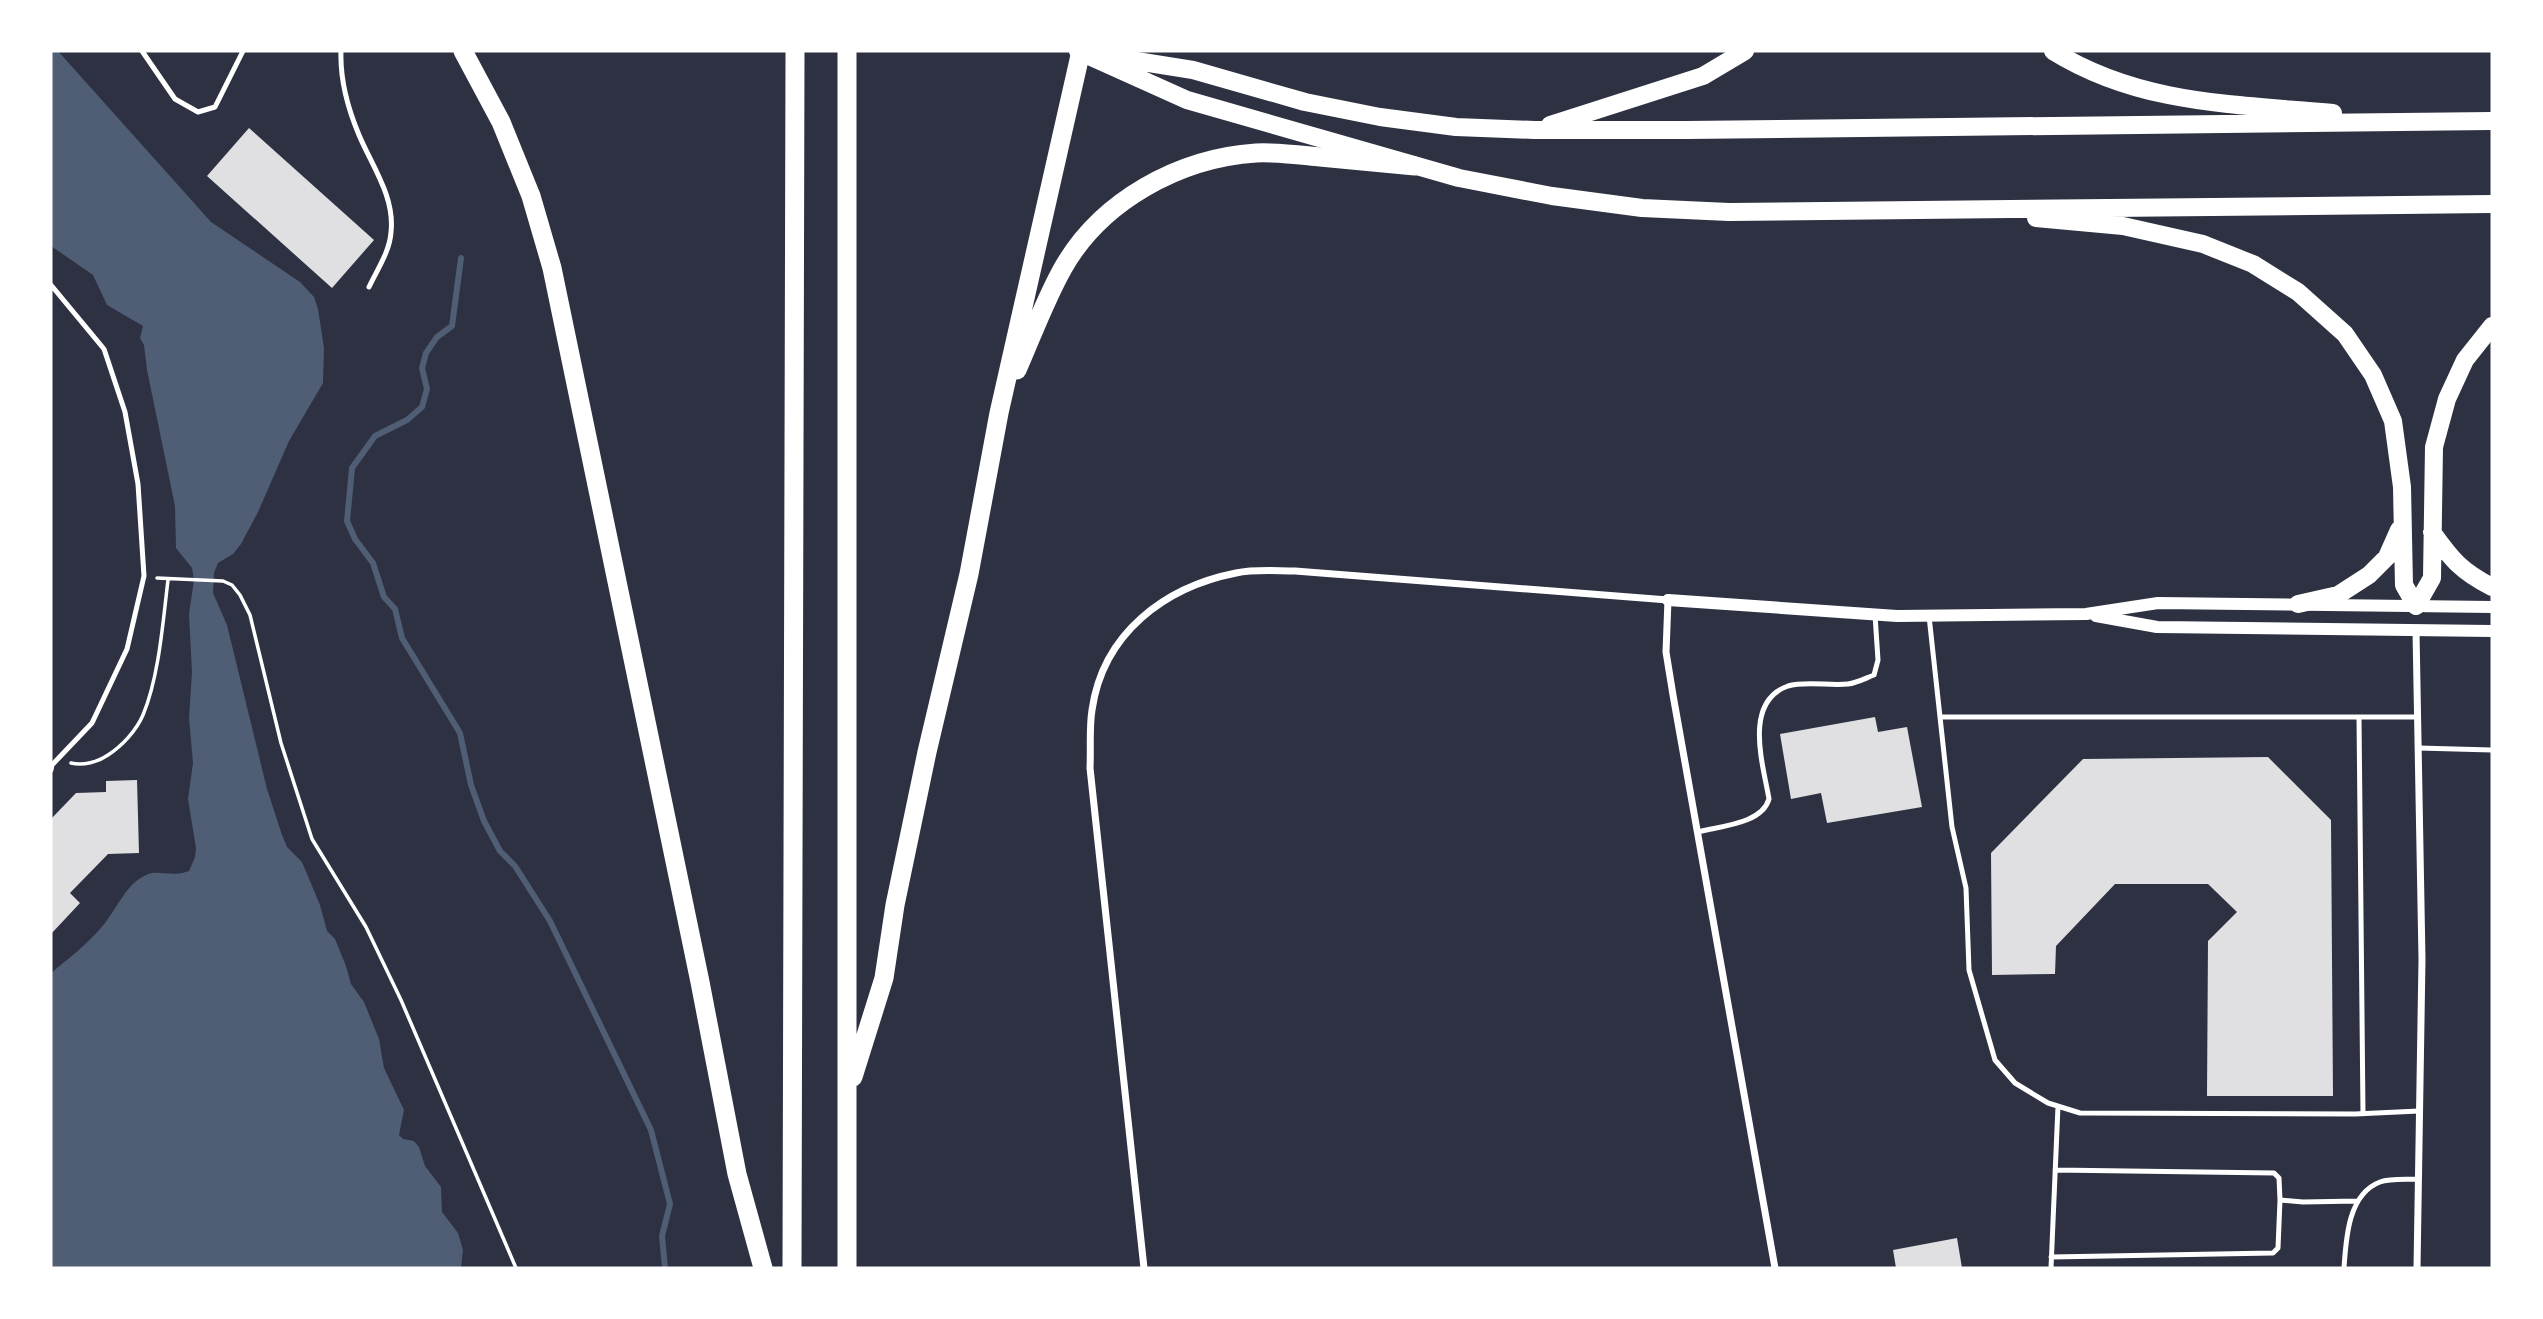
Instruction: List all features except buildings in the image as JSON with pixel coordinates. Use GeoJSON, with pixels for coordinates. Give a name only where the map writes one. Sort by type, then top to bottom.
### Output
{"type":"FeatureCollection","features":[{"type":"Feature","properties":{"kind":"highway"},"geometry":{"type":"LineString","coordinates":[[463,51],[501,122],[531,196],[552,268],[700,982],[737,1174],[763,1268]]}},
{"type":"Feature","properties":{"kind":"highway"},"geometry":{"type":"LineString","coordinates":[[792,1268],[795,51]]}},
{"type":"Feature","properties":{"kind":"highway"},"geometry":{"type":"LineString","coordinates":[[846,1268],[847,51]]}},
{"type":"Feature","properties":{"kind":"highway"},"geometry":{"type":"LineString","coordinates":[[848,1095],[884,978],[895,905],[927,752],[970,575],[999,413],[1080,51]]}},
{"type":"Feature","properties":{"kind":"highway"},"geometry":{"type":"LineString","coordinates":[[999,413],[1064,267],[1107,214],[1140,190],[1195,164],[1258,153],[1415,166]]}},
{"type":"Feature","properties":{"kind":"main road"},"geometry":{"type":"LineString","coordinates":[[1080,51],[1193,70],[1305,102],[1380,117],[1456,127],[1534,130],[2492,121]]}},
{"type":"Feature","properties":{"kind":"main road"},"geometry":{"type":"LineString","coordinates":[[1080,51],[1186,100],[1415,166],[1459,178],[1552,196],[1642,208],[1729,212],[2492,204]]}},
{"type":"Feature","properties":{"kind":"main road"},"geometry":{"type":"LineString","coordinates":[[1534,130],[1703,76],[1745,51]]}},
{"type":"Feature","properties":{"kind":"main road"},"geometry":{"type":"LineString","coordinates":[[2053,51],[2074,64],[2115,81],[2199,102],[2424,122]]}},
{"type":"Feature","properties":{"kind":"main road"},"geometry":{"type":"LineString","coordinates":[[1938,209],[2123,226],[2203,244],[2253,264],[2298,292],[2345,334],[2373,375],[2393,421],[2402,486],[2404,585],[2416,606]]}},
{"type":"Feature","properties":{"kind":"main road"},"geometry":{"type":"LineString","coordinates":[[2416,606],[2432,578],[2434,447],[2446,399],[2465,360],[2492,326]]}},
{"type":"Feature","properties":{"kind":"main road"},"geometry":{"type":"LineString","coordinates":[[2298,604],[2339,595],[2369,575],[2387,557],[2402,523]]}},
{"type":"Feature","properties":{"kind":"main road"},"geometry":{"type":"LineString","coordinates":[[2432,532],[2454,563],[2492,587]]}},
{"type":"Feature","properties":{"kind":"street"},"geometry":{"type":"LineString","coordinates":[[1144,1268],[1090,768],[1092,709],[1106,660],[1135,621],[1180,590],[1238,572],[1295,571],[1875,615],[2086,614],[2158,603],[2492,607]]}},
{"type":"Feature","properties":{"kind":"street"},"geometry":{"type":"LineString","coordinates":[[1668,600],[1666,652],[1775,1268]]}},
{"type":"Feature","properties":{"kind":"street"},"geometry":{"type":"LineString","coordinates":[[2416,606],[2422,959],[2417,1268]]}},
{"type":"Feature","properties":{"kind":"street"},"geometry":{"type":"LineString","coordinates":[[2086,614],[2157,628],[2492,631]]}},
{"type":"Feature","properties":{"kind":"lane"},"geometry":{"type":"LineString","coordinates":[[142,51],[175,99],[198,112],[215,107],[243,51]]}},
{"type":"Feature","properties":{"kind":"lane"},"geometry":{"type":"LineString","coordinates":[[341,51],[347,100],[358,134],[385,190],[390,211],[391,233],[386,251],[369,287]]}},
{"type":"Feature","properties":{"kind":"lane"},"geometry":{"type":"LineString","coordinates":[[51,285],[104,349],[125,412],[138,484],[144,576],[127,649],[92,723],[51,766]]}},
{"type":"Feature","properties":{"kind":"lane"},"geometry":{"type":"LineString","coordinates":[[1698,832],[1743,821],[1761,813],[1767,807],[1769,799],[1759,741],[1760,721],[1768,700],[1789,686],[1851,684],[1874,675],[1878,660],[1875,615]]}},
{"type":"Feature","properties":{"kind":"lane"},"geometry":{"type":"LineString","coordinates":[[1929,616],[1952,827],[1966,888],[1969,970],[1996,1060],[2015,1083],[2048,1103],[2080,1113],[2363,1114],[2419,1111]]}},
{"type":"Feature","properties":{"kind":"lane"},"geometry":{"type":"LineString","coordinates":[[1940,717],[2418,717]]}},
{"type":"Feature","properties":{"kind":"lane"},"geometry":{"type":"LineString","coordinates":[[2359,717],[2363,1114]]}},
{"type":"Feature","properties":{"kind":"lane"},"geometry":{"type":"LineString","coordinates":[[2418,748],[2492,750]]}},
{"type":"Feature","properties":{"kind":"lane"},"geometry":{"type":"LineString","coordinates":[[2051,1268],[2058,1107]]}},
{"type":"Feature","properties":{"kind":"lane"},"geometry":{"type":"LineString","coordinates":[[2051,1256],[2273,1253],[2278,1248],[2279,1178],[2274,1173],[2055,1170]]}},
{"type":"Feature","properties":{"kind":"lane"},"geometry":{"type":"LineString","coordinates":[[2344,1268],[2352,1215],[2360,1196],[2380,1182],[2419,1179]]}},
{"type":"Feature","properties":{"kind":"lane"},"geometry":{"type":"LineString","coordinates":[[2280,1200],[2358,1202]]}},
{"type":"Feature","properties":{"kind":"path"},"geometry":{"type":"LineString","coordinates":[[144,576],[168,580],[222,581],[232,585],[240,595],[250,615],[281,743],[312,839],[366,927],[401,1000],[516,1268]]}},
{"type":"Feature","properties":{"kind":"path"},"geometry":{"type":"LineString","coordinates":[[58,758],[76,764],[99,761],[122,746],[142,716],[155,668],[168,580]]}},
{"type":"Feature","properties":{"kind":"water"},"geometry":{"type":"Polygon","coordinates":[[[51,51],[58,51],[211,222],[300,282],[314,297],[324,348],[323,383],[289,441],[241,544],[233,554],[218,563],[214,573],[213,593],[227,625],[267,789],[282,835],[287,847],[302,862],[320,905],[327,931],[335,939],[351,984],[364,1002],[379,1039],[384,1068],[404,1110],[399,1135],[403,1139],[414,1141],[419,1147],[425,1166],[441,1187],[442,1212],[458,1233],[463,1250],[461,1268],[51,1268],[51,973],[94,935],[132,885],[150,873],[177,874],[189,871],[196,848],[188,799],[193,763],[189,718],[192,672],[189,614],[194,580],[192,568],[176,548],[175,506],[144,345],[140,338],[143,326],[107,305],[93,275],[51,246],[51,51]]]}},
{"type":"Feature","properties":{"kind":"waterway"},"geometry":{"type":"LineString","coordinates":[[461,258],[452,326],[437,337],[426,353],[422,368],[427,389],[422,407],[407,420],[375,436],[352,468],[347,521],[355,539],[373,563],[384,597],[395,609],[402,638],[460,733],[471,785],[484,821],[500,851],[515,866],[550,921],[651,1130],[670,1204],[662,1236],[665,1268]]}}]}
